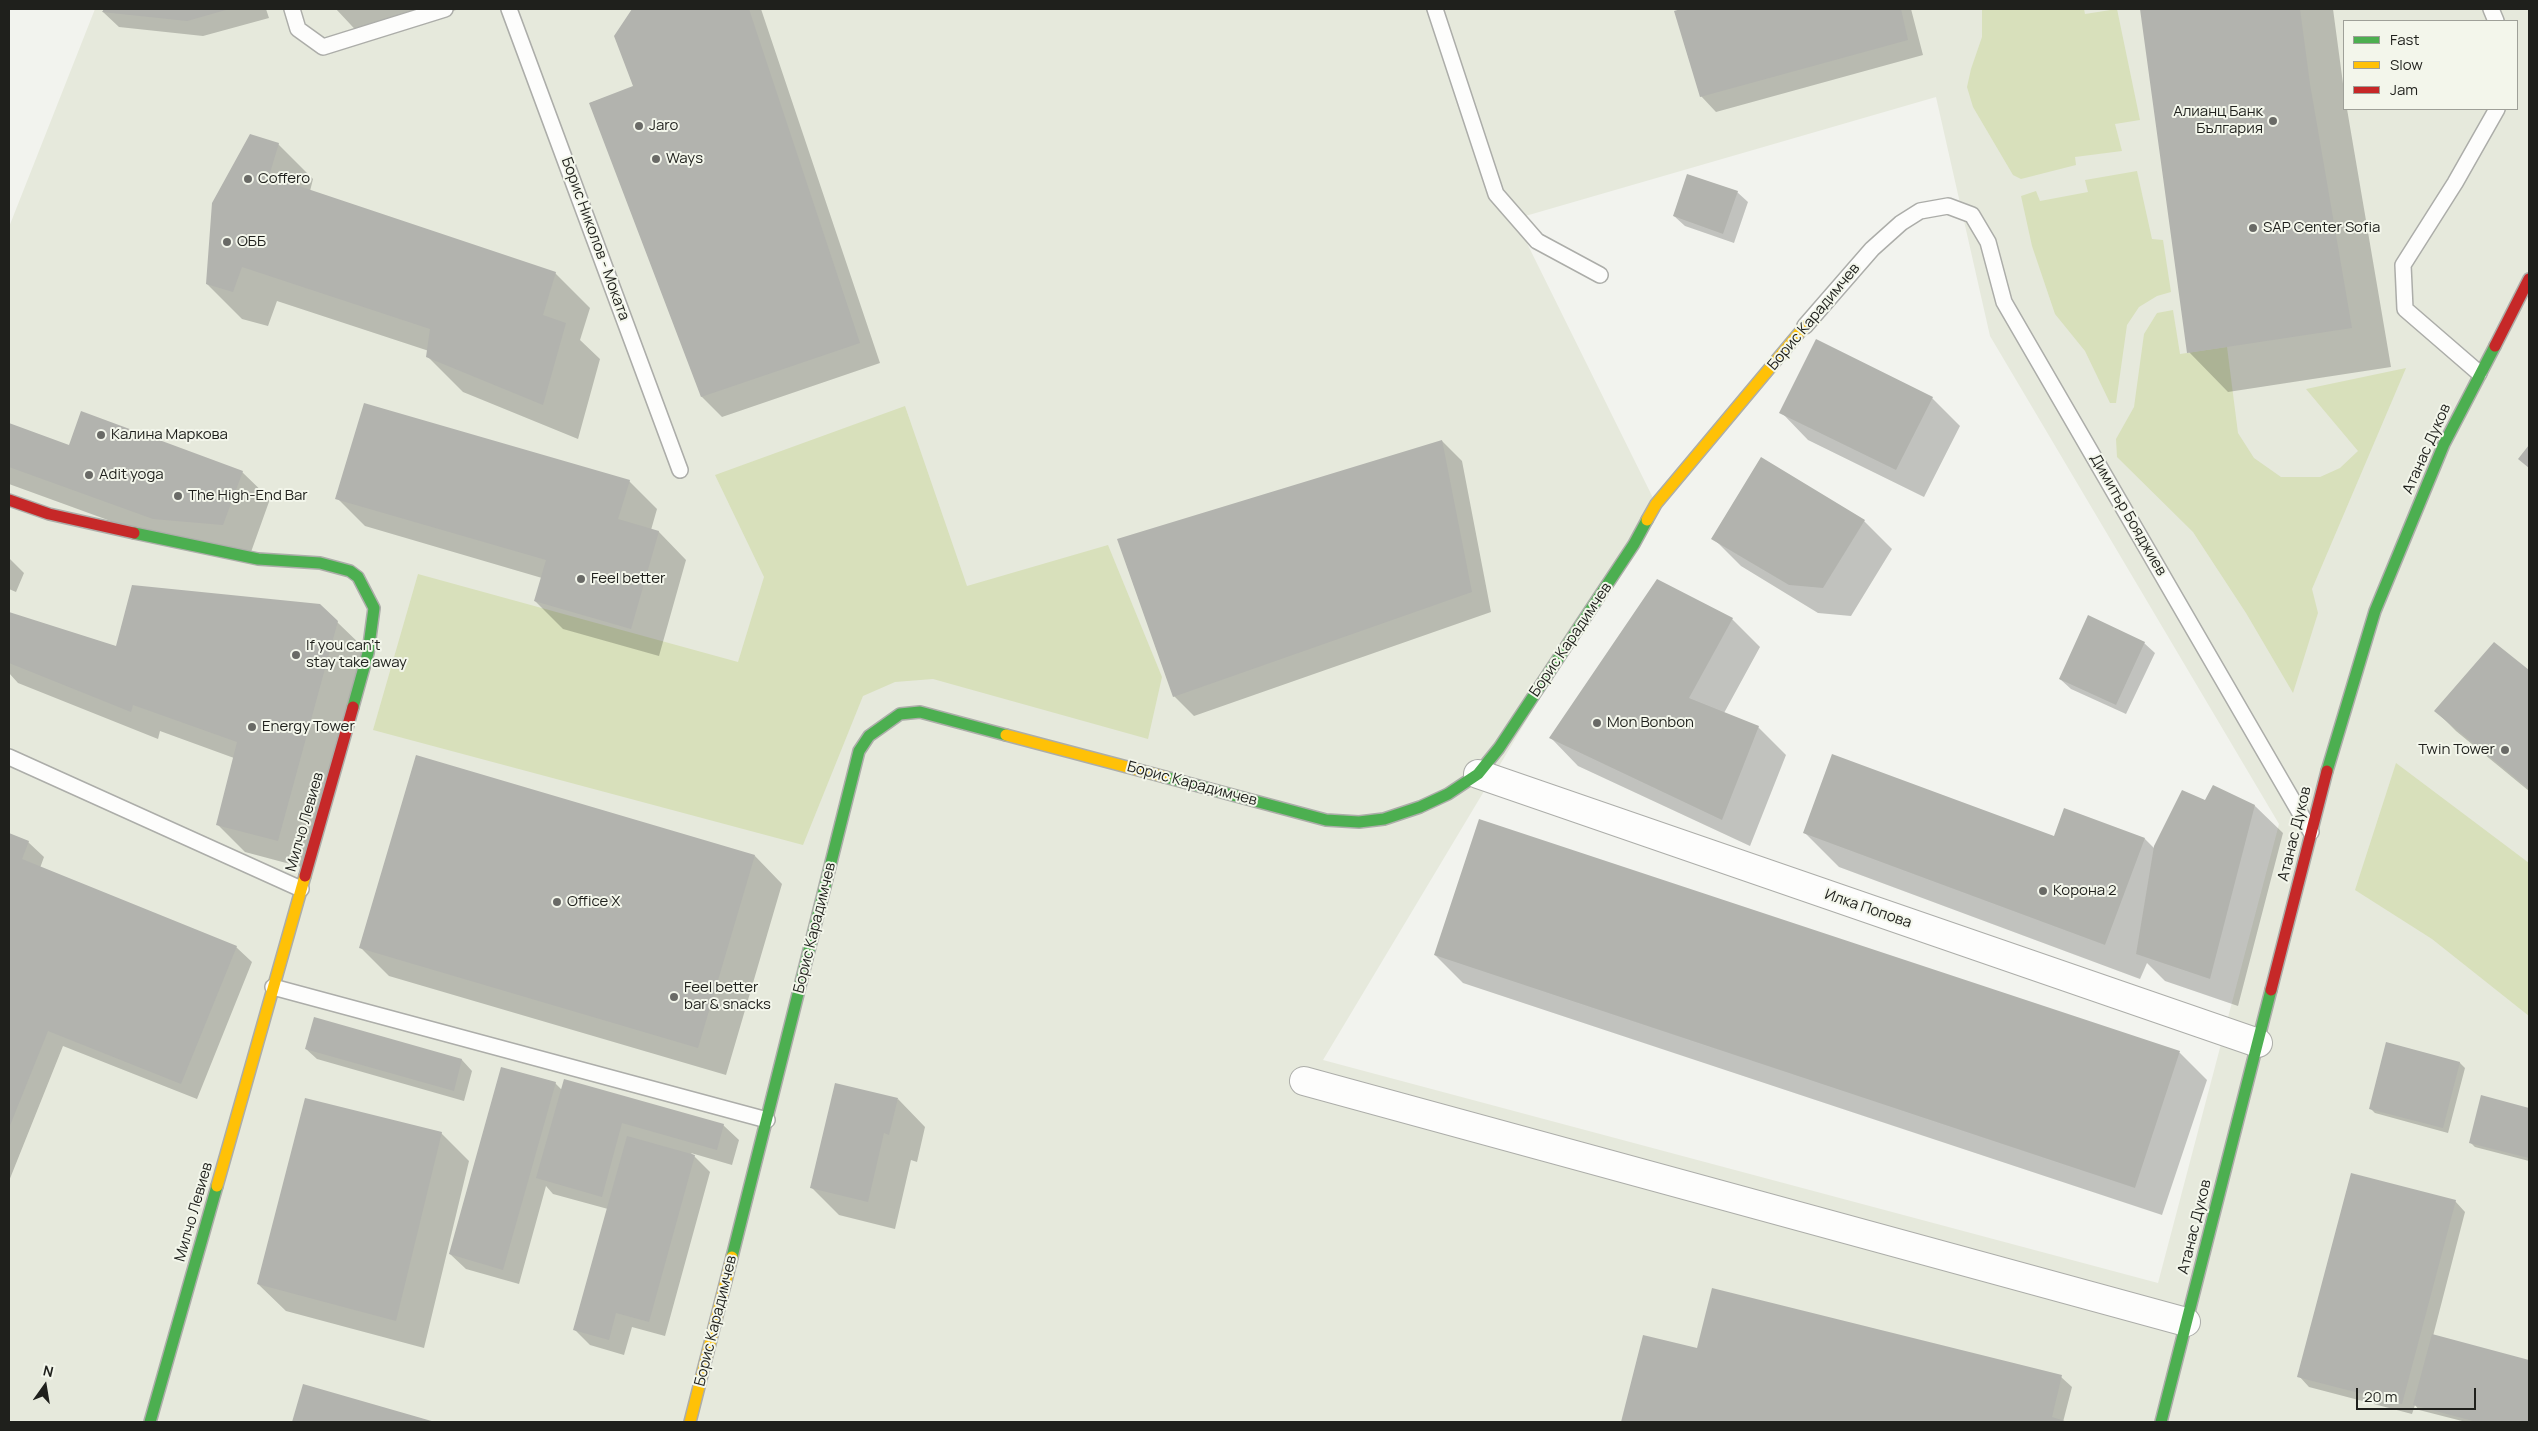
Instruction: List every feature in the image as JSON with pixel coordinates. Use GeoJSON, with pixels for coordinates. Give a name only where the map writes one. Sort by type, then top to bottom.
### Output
{"type":"FeatureCollection","features":[{"type":"Feature","properties":{"kind":"street","name":"Атанас Дуков"},"geometry":{"type":"LineString","coordinates":[[2161,1422],[2331,756],[2375,611],[2444,444],[2529,279]]}},
{"type":"Feature","properties":{"kind":"street","name":"Борис Карадимчев"},"geometry":{"type":"LineString","coordinates":[[690,1422],[859,751],[869,736],[900,714],[920,712],[1326,820],[1358,822],[1384,818],[1420,807],[1441,797],[1478,774],[1499,748],[1629,552],[1656,504],[1805,326]]}},
{"type":"Feature","properties":{"kind":"street","name":"Милчо Левиев"},"geometry":{"type":"LineString","coordinates":[[9,500],[49,514],[171,541],[258,559],[320,563],[350,571],[358,577],[374,608],[368,654],[150,1422]]}},
{"type":"Feature","properties":{"kind":"street","name":"Илка Попова"},"geometry":{"type":"LineString","coordinates":[[1478,774],[2258,1043]]}},
{"type":"Feature","properties":{"kind":"street"},"geometry":{"type":"LineString","coordinates":[[1304,1080],[2186,1322]]}},
{"type":"Feature","properties":{"kind":"lane"},"geometry":{"type":"LineString","coordinates":[[292,9],[298,29],[323,47],[445,9]]}},
{"type":"Feature","properties":{"kind":"lane","name":"Борис Николов - Моката"},"geometry":{"type":"LineString","coordinates":[[509,9],[680,470]]}},
{"type":"Feature","properties":{"kind":"lane"},"geometry":{"type":"LineString","coordinates":[[1435,9],[1496,194],[1537,241],[1600,275]]}},
{"type":"Feature","properties":{"kind":"lane"},"geometry":{"type":"LineString","coordinates":[[2479,374],[2406,310],[2403,265],[2455,183],[2496,110]]}},
{"type":"Feature","properties":{"kind":"lane","name":"Борис Карадимчев"},"geometry":{"type":"LineString","coordinates":[[1805,326],[1872,249],[1901,223],[1920,211],[1948,206]]}},
{"type":"Feature","properties":{"kind":"lane","name":"Димитър Бояджиев"},"geometry":{"type":"LineString","coordinates":[[1948,206],[1967,212],[1976,219],[1988,242],[2004,302],[2311,832]]}},
{"type":"Feature","properties":{"kind":"lane"},"geometry":{"type":"LineString","coordinates":[[9,757],[301,889]]}},
{"type":"Feature","properties":{"kind":"lane"},"geometry":{"type":"LineString","coordinates":[[273,987],[767,1120]]}},
{"type":"Feature","properties":{"kind":"shaded area"},"geometry":{"type":"Polygon","coordinates":[[[95,9],[2529,9],[2529,1422],[9,1422],[9,227],[95,9]],[[1936,97],[1515,219],[1656,504],[1323,1060],[2158,1283],[2279,824],[1990,336],[1936,97]]]}},
{"type":"Feature","properties":{"kind":"green space"},"geometry":{"type":"Polygon","coordinates":[[[1982,9],[2084,9],[2085,14],[2117,9],[2140,120],[2115,124],[2122,151],[2075,157],[2076,165],[2021,179],[2013,175],[1973,107],[1967,87],[1982,37],[1982,9]]]}},
{"type":"Feature","properties":{"kind":"green space"},"geometry":{"type":"Polygon","coordinates":[[[2137,171],[2152,239],[2163,240],[2171,292],[2157,296],[2139,307],[2127,325],[2116,403],[2110,403],[2085,351],[2055,314],[2032,246],[2021,196],[2036,191],[2040,201],[2088,192],[2085,180],[2137,171]]]}},
{"type":"Feature","properties":{"kind":"green space"},"geometry":{"type":"Polygon","coordinates":[[[2173,310],[2180,354],[2227,347],[2238,433],[2254,458],[2281,477],[2320,477],[2340,468],[2358,451],[2306,389],[2406,368],[2312,589],[2318,613],[2293,693],[2246,613],[2193,532],[2117,457],[2116,439],[2134,407],[2144,334],[2157,313],[2173,310]]]}},
{"type":"Feature","properties":{"kind":"green space"},"geometry":{"type":"Polygon","coordinates":[[[905,406],[967,586],[1108,545],[1162,677],[1148,739],[933,679],[895,682],[863,696],[803,845],[373,730],[418,574],[738,662],[764,577],[715,475],[905,406]]]}},
{"type":"Feature","properties":{"kind":"green space"},"geometry":{"type":"Polygon","coordinates":[[[2396,763],[2529,863],[2529,1016],[2432,939],[2355,890],[2396,763]]]}},
{"type":"Feature","properties":{"kind":"building"},"geometry":{"type":"Polygon","coordinates":[[[104,9],[229,9],[187,21],[102,12],[104,9]]]}},
{"type":"Feature","properties":{"kind":"building"},"geometry":{"type":"Polygon","coordinates":[[[632,9],[749,9],[860,343],[701,397],[589,103],[633,86],[614,36],[632,9]]]}},
{"type":"Feature","properties":{"kind":"building"},"geometry":{"type":"Polygon","coordinates":[[[1681,9],[1901,9],[1908,40],[1700,97],[1674,11],[1681,9]]]}},
{"type":"Feature","properties":{"kind":"building","name":"SAP Center Sofia"},"geometry":{"type":"Polygon","coordinates":[[[2140,9],[2300,9],[2310,84],[2352,328],[2187,353],[2140,9]]]}},
{"type":"Feature","properties":{"kind":"building"},"geometry":{"type":"Polygon","coordinates":[[[250,134],[279,143],[269,176],[556,272],[543,315],[566,323],[543,405],[426,357],[430,329],[242,267],[233,292],[206,284],[212,203],[250,134]]]}},
{"type":"Feature","properties":{"kind":"building"},"geometry":{"type":"Polygon","coordinates":[[[1687,174],[1738,191],[1723,234],[1673,216],[1687,174]]]}},
{"type":"Feature","properties":{"kind":"building"},"geometry":{"type":"Polygon","coordinates":[[[1816,339],[1933,397],[1896,470],[1779,413],[1816,339]]]}},
{"type":"Feature","properties":{"kind":"building"},"geometry":{"type":"Polygon","coordinates":[[[364,403],[630,480],[618,519],[659,531],[631,629],[534,601],[546,560],[335,499],[364,403]]]}},
{"type":"Feature","properties":{"kind":"building"},"geometry":{"type":"Polygon","coordinates":[[[81,411],[243,471],[223,525],[153,519],[9,467],[9,423],[69,445],[81,411]]]}},
{"type":"Feature","properties":{"kind":"building"},"geometry":{"type":"Polygon","coordinates":[[[1442,440],[1472,592],[1173,697],[1117,539],[1442,440]]]}},
{"type":"Feature","properties":{"kind":"building"},"geometry":{"type":"Polygon","coordinates":[[[2529,445],[2529,468],[2518,459],[2529,445]]]}},
{"type":"Feature","properties":{"kind":"building"},"geometry":{"type":"Polygon","coordinates":[[[1761,457],[1865,520],[1823,588],[1789,585],[1711,539],[1761,457]]]}},
{"type":"Feature","properties":{"kind":"building"},"geometry":{"type":"Polygon","coordinates":[[[1657,579],[1733,618],[1689,698],[1759,726],[1722,820],[1549,738],[1657,579]]]}},
{"type":"Feature","properties":{"kind":"building","name":"Energy Tower"},"geometry":{"type":"Polygon","coordinates":[[[132,585],[320,604],[338,621],[278,841],[216,825],[237,742],[133,705],[131,712],[9,663],[9,612],[116,646],[132,585]]]}},
{"type":"Feature","properties":{"kind":"building"},"geometry":{"type":"Polygon","coordinates":[[[2088,615],[2145,642],[2116,705],[2059,679],[2088,615]]]}},
{"type":"Feature","properties":{"kind":"building","name":"Twin Tower"},"geometry":{"type":"Polygon","coordinates":[[[2494,642],[2529,670],[2529,789],[2434,711],[2494,642]]]}},
{"type":"Feature","properties":{"kind":"building","name":"Корона 2"},"geometry":{"type":"Polygon","coordinates":[[[1832,754],[2054,836],[2064,808],[2145,838],[2105,945],[1803,833],[1832,754]]]}},
{"type":"Feature","properties":{"kind":"building","name":"Office X"},"geometry":{"type":"Polygon","coordinates":[[[416,755],[755,855],[698,1048],[359,948],[416,755]]]}},
{"type":"Feature","properties":{"kind":"building"},"geometry":{"type":"Polygon","coordinates":[[[2213,785],[2255,805],[2210,979],[2136,954],[2154,846],[2182,790],[2205,800],[2213,785]]]}},
{"type":"Feature","properties":{"kind":"building"},"geometry":{"type":"Polygon","coordinates":[[[1479,819],[2180,1051],[2135,1188],[1434,955],[1479,819]]]}},
{"type":"Feature","properties":{"kind":"building"},"geometry":{"type":"Polygon","coordinates":[[[9,833],[29,841],[22,859],[237,946],[181,1084],[48,1031],[9,1128],[9,833]]]}},
{"type":"Feature","properties":{"kind":"building"},"geometry":{"type":"Polygon","coordinates":[[[314,1017],[462,1059],[454,1091],[305,1049],[314,1017]]]}},
{"type":"Feature","properties":{"kind":"building"},"geometry":{"type":"Polygon","coordinates":[[[2386,1042],[2460,1062],[2443,1128],[2369,1109],[2386,1042]]]}},
{"type":"Feature","properties":{"kind":"building"},"geometry":{"type":"Polygon","coordinates":[[[501,1067],[556,1082],[503,1270],[449,1254],[501,1067]]]}},
{"type":"Feature","properties":{"kind":"building"},"geometry":{"type":"Polygon","coordinates":[[[564,1079],[724,1124],[717,1150],[622,1123],[602,1197],[536,1178],[564,1079]]]}},
{"type":"Feature","properties":{"kind":"building"},"geometry":{"type":"Polygon","coordinates":[[[835,1083],[898,1098],[889,1135],[884,1133],[868,1202],[810,1188],[835,1083]]]}},
{"type":"Feature","properties":{"kind":"building"},"geometry":{"type":"Polygon","coordinates":[[[2481,1095],[2529,1108],[2529,1158],[2469,1143],[2481,1095]]]}},
{"type":"Feature","properties":{"kind":"building"},"geometry":{"type":"Polygon","coordinates":[[[305,1098],[442,1132],[396,1321],[257,1284],[305,1098]]]}},
{"type":"Feature","properties":{"kind":"building"},"geometry":{"type":"Polygon","coordinates":[[[627,1136],[695,1155],[649,1322],[616,1313],[609,1340],[573,1330],[627,1136]]]}},
{"type":"Feature","properties":{"kind":"building"},"geometry":{"type":"Polygon","coordinates":[[[2351,1173],[2456,1200],[2402,1404],[2297,1377],[2351,1173]]]}},
{"type":"Feature","properties":{"kind":"building"},"geometry":{"type":"Polygon","coordinates":[[[1712,1288],[2062,1375],[2052,1417],[2068,1422],[1621,1422],[1643,1335],[1697,1348],[1712,1288]]]}},
{"type":"Feature","properties":{"kind":"building"},"geometry":{"type":"Polygon","coordinates":[[[2432,1334],[2529,1360],[2529,1422],[2477,1422],[2413,1405],[2432,1334]]]}},
{"type":"Feature","properties":{"kind":"building"},"geometry":{"type":"Polygon","coordinates":[[[303,1384],[435,1422],[292,1422],[303,1384]]]}},
{"type":"Feature","properties":{"kind":"traffic: fast"},"geometry":{"type":"LineString","coordinates":[[2327,771],[2375,611],[2444,444],[2495,346]]}},
{"type":"Feature","properties":{"kind":"traffic: fast"},"geometry":{"type":"LineString","coordinates":[[1165,777],[1326,820],[1359,822],[1384,819],[1420,807],[1448,794],[1478,774],[1499,748],[1634,544],[1647,520]]}},
{"type":"Feature","properties":{"kind":"traffic: fast"},"geometry":{"type":"LineString","coordinates":[[134,533],[258,559],[320,563],[350,571],[358,577],[374,608],[368,653],[353,707]]}},
{"type":"Feature","properties":{"kind":"traffic: fast"},"geometry":{"type":"LineString","coordinates":[[732,1257],[859,751],[869,736],[900,714],[920,712],[1006,735]]}},
{"type":"Feature","properties":{"kind":"traffic: fast"},"geometry":{"type":"LineString","coordinates":[[2161,1422],[2271,990]]}},
{"type":"Feature","properties":{"kind":"traffic: fast"},"geometry":{"type":"LineString","coordinates":[[150,1422],[217,1186]]}},
{"type":"Feature","properties":{"kind":"traffic: slow"},"geometry":{"type":"LineString","coordinates":[[1647,520],[1656,504],[1805,326]]}},
{"type":"Feature","properties":{"kind":"traffic: slow"},"geometry":{"type":"LineString","coordinates":[[1006,735],[1165,777]]}},
{"type":"Feature","properties":{"kind":"traffic: slow"},"geometry":{"type":"LineString","coordinates":[[217,1186],[305,876]]}},
{"type":"Feature","properties":{"kind":"traffic: slow"},"geometry":{"type":"LineString","coordinates":[[690,1422],[732,1257]]}},
{"type":"Feature","properties":{"kind":"traffic: jam"},"geometry":{"type":"LineString","coordinates":[[2495,346],[2529,279]]}},
{"type":"Feature","properties":{"kind":"traffic: jam"},"geometry":{"type":"LineString","coordinates":[[9,500],[49,514],[134,533]]}},
{"type":"Feature","properties":{"kind":"traffic: jam"},"geometry":{"type":"LineString","coordinates":[[305,876],[353,707]]}},
{"type":"Feature","properties":{"kind":"traffic: jam"},"geometry":{"type":"LineString","coordinates":[[2271,990],[2327,771]]}},
{"type":"Feature","properties":{"kind":"place","name":"Алианц Банк България"},"geometry":{"type":"Point","coordinates":[2273,121]}},
{"type":"Feature","properties":{"kind":"place","name":"Jaro"},"geometry":{"type":"Point","coordinates":[639,126]}},
{"type":"Feature","properties":{"kind":"place","name":"Ways"},"geometry":{"type":"Point","coordinates":[656,159]}},
{"type":"Feature","properties":{"kind":"place","name":"Coffero"},"geometry":{"type":"Point","coordinates":[248,179]}},
{"type":"Feature","properties":{"kind":"place","name":"SAP Center Sofia"},"geometry":{"type":"Point","coordinates":[2253,228]}},
{"type":"Feature","properties":{"kind":"place","name":"ОББ"},"geometry":{"type":"Point","coordinates":[227,242]}},
{"type":"Feature","properties":{"kind":"place","name":"Калина Маркова"},"geometry":{"type":"Point","coordinates":[101,435]}},
{"type":"Feature","properties":{"kind":"place","name":"Adit yoga"},"geometry":{"type":"Point","coordinates":[89,475]}},
{"type":"Feature","properties":{"kind":"place","name":"The High-End Bar"},"geometry":{"type":"Point","coordinates":[178,496]}},
{"type":"Feature","properties":{"kind":"place","name":"Feel better"},"geometry":{"type":"Point","coordinates":[581,579]}},
{"type":"Feature","properties":{"kind":"place","name":"If you can't stay take away"},"geometry":{"type":"Point","coordinates":[296,655]}},
{"type":"Feature","properties":{"kind":"place","name":"Mon Bonbon"},"geometry":{"type":"Point","coordinates":[1597,723]}},
{"type":"Feature","properties":{"kind":"place","name":"Energy Tower"},"geometry":{"type":"Point","coordinates":[252,727]}},
{"type":"Feature","properties":{"kind":"place","name":"Twin Tower"},"geometry":{"type":"Point","coordinates":[2505,750]}},
{"type":"Feature","properties":{"kind":"place","name":"Корона 2"},"geometry":{"type":"Point","coordinates":[2043,891]}},
{"type":"Feature","properties":{"kind":"place","name":"Office X"},"geometry":{"type":"Point","coordinates":[557,902]}},
{"type":"Feature","properties":{"kind":"place","name":"Feel better bar & snacks"},"geometry":{"type":"Point","coordinates":[674,997]}}]}
